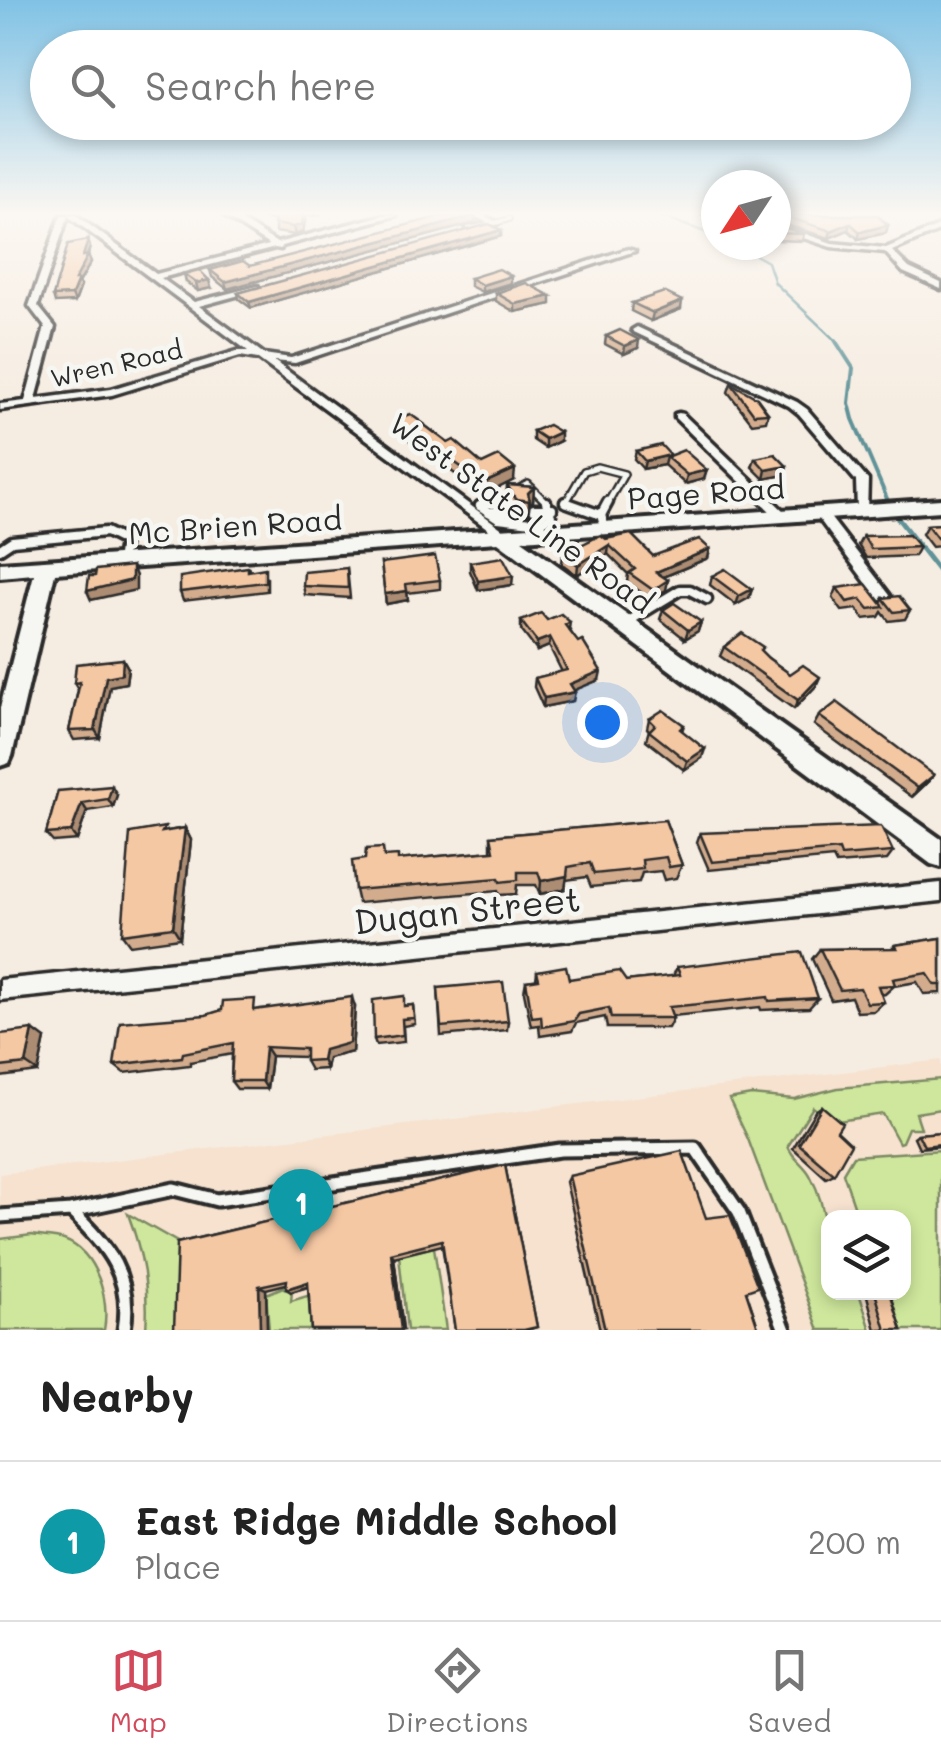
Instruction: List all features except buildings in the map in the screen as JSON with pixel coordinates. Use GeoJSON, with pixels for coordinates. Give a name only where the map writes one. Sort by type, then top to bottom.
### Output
{"type":"FeatureCollection","features":[{"type":"Feature","properties":{"kind":"main road","name":"Page Road"},"geometry":{"type":"LineString","coordinates":[[474,538],[603,522],[822,514],[941,505]]}},
{"type":"Feature","properties":{"kind":"main road","name":"West State Line Road"},"geometry":{"type":"LineString","coordinates":[[503,536],[941,854]]}},
{"type":"Feature","properties":{"kind":"main road","name":"Mc Brien Road"},"geometry":{"type":"LineString","coordinates":[[0,570],[474,538]]}},
{"type":"Feature","properties":{"kind":"main road"},"geometry":{"type":"LineString","coordinates":[[0,756],[46,568]]}},
{"type":"Feature","properties":{"kind":"street"},"geometry":{"type":"LineString","coordinates":[[29,404],[50,326],[33,306],[44,277]]}},
{"type":"Feature","properties":{"kind":"street","name":"West State Line Road"},"geometry":{"type":"LineString","coordinates":[[154,277],[258,356],[474,508],[503,536]]}},
{"type":"Feature","properties":{"kind":"street"},"geometry":{"type":"LineString","coordinates":[[258,356],[292,361],[551,277]]}},
{"type":"Feature","properties":{"kind":"street"},"geometry":{"type":"LineString","coordinates":[[192,305],[263,286]]}},
{"type":"Feature","properties":{"kind":"street"},"geometry":{"type":"LineString","coordinates":[[636,330],[793,404],[814,419],[824,439],[862,480],[863,510]]}},
{"type":"Feature","properties":{"kind":"street","name":"Wren Road"},"geometry":{"type":"LineString","coordinates":[[0,407],[144,385],[240,352],[258,356]]}},
{"type":"Feature","properties":{"kind":"street"},"geometry":{"type":"LineString","coordinates":[[679,416],[782,516]]}},
{"type":"Feature","properties":{"kind":"street"},"geometry":{"type":"LineString","coordinates":[[822,514],[884,597]]}},
{"type":"Feature","properties":{"kind":"street","name":"Dugan Street"},"geometry":{"type":"LineString","coordinates":[[0,990],[941,892]]}},
{"type":"Feature","properties":{"kind":"lane"},"geometry":{"type":"LineString","coordinates":[[534,510],[564,504],[603,522],[624,474],[616,470],[584,470],[564,504]]}},
{"type":"Feature","properties":{"kind":"lane"},"geometry":{"type":"LineString","coordinates":[[474,508],[543,528],[552,516],[550,507],[528,484],[510,493]]}},
{"type":"Feature","properties":{"kind":"lane"},"geometry":{"type":"LineString","coordinates":[[474,508],[498,498]]}},
{"type":"Feature","properties":{"kind":"lane"},"geometry":{"type":"LineString","coordinates":[[489,512],[508,511]]}},
{"type":"Feature","properties":{"kind":"lane"},"geometry":{"type":"LineString","coordinates":[[0,549],[12,541],[106,532],[124,541],[121,563]]}},
{"type":"Feature","properties":{"kind":"lane"},"geometry":{"type":"LineString","coordinates":[[624,624],[680,590],[690,590],[707,600]]}},
{"type":"Feature","properties":{"kind":"lane"},"geometry":{"type":"LineString","coordinates":[[0,1216],[71,1211],[174,1189],[217,1200],[560,1150],[696,1148],[725,1183],[753,1236],[785,1330]]}},
{"type":"Feature","properties":{"kind":"lane"},"geometry":{"type":"LineString","coordinates":[[71,1211],[116,1254],[124,1285],[124,1330]]}},
{"type":"Feature","properties":{"kind":"shaded area"},"geometry":{"type":"Polygon","coordinates":[[[941,1060],[941,1330],[0,1330],[0,1174],[941,1060]]]}},
{"type":"Feature","properties":{"kind":"green space"},"geometry":{"type":"Polygon","coordinates":[[[941,1079],[941,1109],[916,1113],[921,1128],[908,1128],[902,1142],[899,1143],[883,1114],[832,1122],[813,1107],[788,1146],[808,1173],[822,1205],[821,1300],[861,1300],[871,1330],[819,1330],[748,1139],[729,1099],[751,1095],[794,1099],[838,1088],[941,1079]]]}},
{"type":"Feature","properties":{"kind":"green space"},"geometry":{"type":"Polygon","coordinates":[[[941,1150],[941,1330],[895,1330],[885,1300],[911,1300],[911,1210],[856,1210],[843,1173],[853,1156],[941,1150]]]}},
{"type":"Feature","properties":{"kind":"green space"},"geometry":{"type":"Polygon","coordinates":[[[128,1214],[186,1247],[183,1330],[146,1330],[144,1271],[128,1214]]]}},
{"type":"Feature","properties":{"kind":"green space"},"geometry":{"type":"Polygon","coordinates":[[[32,1235],[64,1240],[85,1255],[103,1292],[104,1330],[0,1330],[0,1239],[32,1235]]]}},
{"type":"Feature","properties":{"kind":"green space"},"geometry":{"type":"Polygon","coordinates":[[[434,1247],[446,1330],[407,1330],[399,1255],[434,1247]]]}},
{"type":"Feature","properties":{"kind":"green space"},"geometry":{"type":"Polygon","coordinates":[[[293,1283],[291,1301],[314,1294],[317,1330],[269,1330],[266,1294],[293,1283]]]}},
{"type":"Feature","properties":{"kind":"waterway"},"geometry":{"type":"LineString","coordinates":[[773,277],[835,340]]}},
{"type":"Feature","properties":{"kind":"waterway"},"geometry":{"type":"LineString","coordinates":[[835,340],[853,368],[849,403],[853,419],[888,501]]}},
{"type":"Feature","properties":{"kind":"waterway"},"geometry":{"type":"LineString","coordinates":[[896,516],[941,574]]}},
{"type":"Feature","properties":{"kind":"place","name":"East Ridge Middle School"},"geometry":{"type":"Point","coordinates":[301,1251]}}]}
